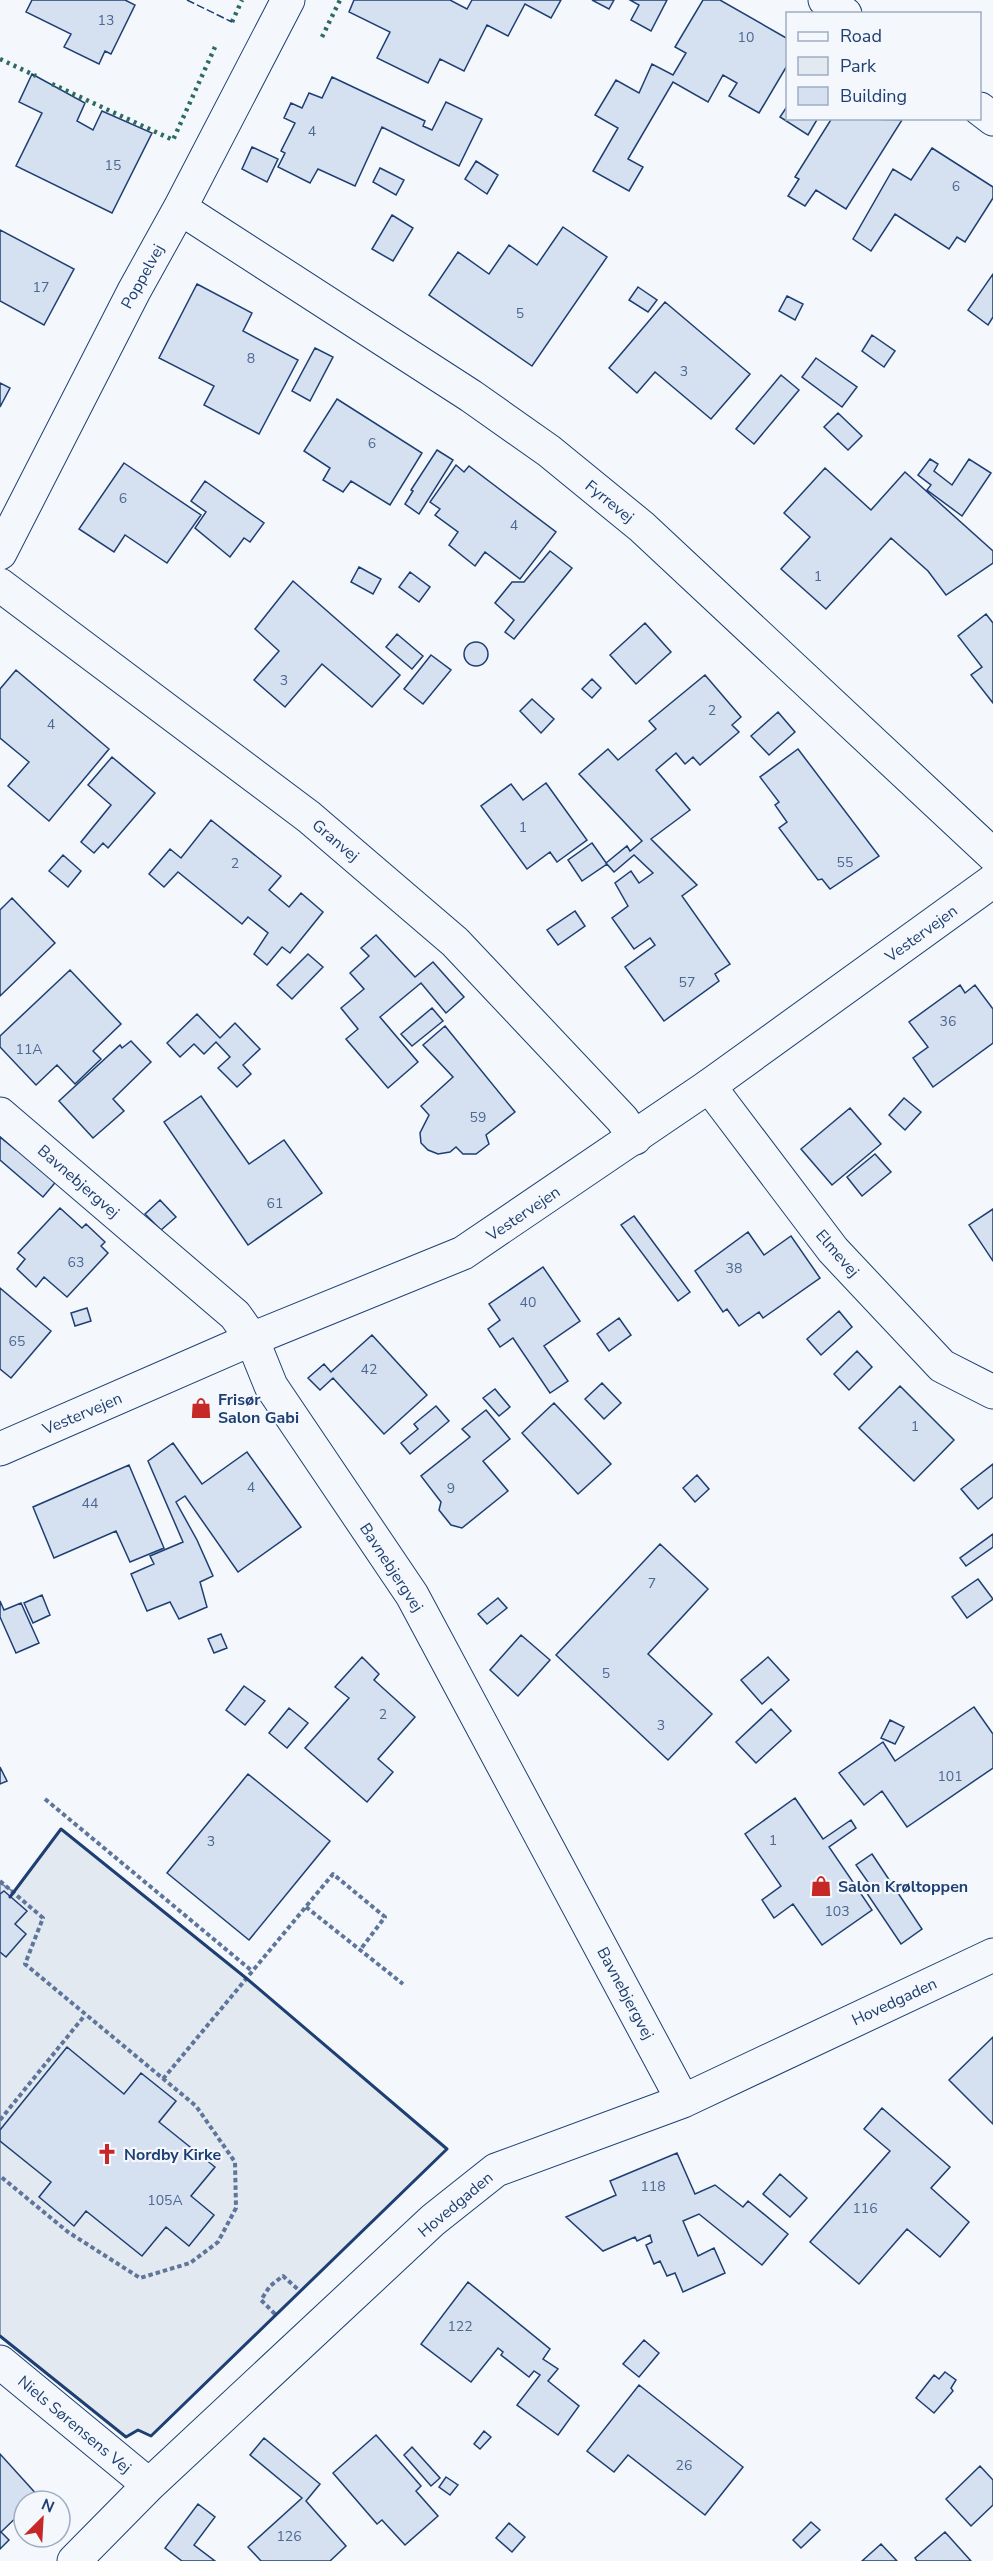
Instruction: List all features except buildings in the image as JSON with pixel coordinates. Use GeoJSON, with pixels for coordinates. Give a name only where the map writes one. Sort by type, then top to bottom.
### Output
{"type":"FeatureCollection","features":[{"type":"Feature","properties":{"kind":"street","name":"Poppelvej"},"geometry":{"type":"LineString","coordinates":[[0,554],[134,291],[180,208],[288,0]]}},
{"type":"Feature","properties":{"kind":"street"},"geometry":{"type":"LineString","coordinates":[[825,0],[841,12]]}},
{"type":"Feature","properties":{"kind":"street"},"geometry":{"type":"LineString","coordinates":[[981,110],[993,119]]}},
{"type":"Feature","properties":{"kind":"street","name":"Fyrrevej"},"geometry":{"type":"LineString","coordinates":[[180,208],[441,376],[549,451],[642,527],[993,855]]}},
{"type":"Feature","properties":{"kind":"street","name":"Granvej"},"geometry":{"type":"LineString","coordinates":[[0,585],[309,817],[455,942],[622,1119],[634,1138]]}},
{"type":"Feature","properties":{"kind":"street","name":"Vestervejen"},"geometry":{"type":"LineString","coordinates":[[0,1449],[252,1339],[463,1253],[710,1086],[993,881]]}},
{"type":"Feature","properties":{"kind":"street","name":"Elmevej"},"geometry":{"type":"LineString","coordinates":[[710,1086],[833,1250],[942,1366],[993,1392]]}},
{"type":"Feature","properties":{"kind":"street","name":"Bavnebjergvej"},"geometry":{"type":"LineString","coordinates":[[0,1114],[235,1315],[252,1339],[271,1386],[412,1595],[683,2101]]}},
{"type":"Feature","properties":{"kind":"street","name":"Hovedgaden"},"geometry":{"type":"LineString","coordinates":[[74,2561],[149,2485],[433,2220],[496,2170],[683,2101],[993,1955]]}},
{"type":"Feature","properties":{"kind":"street","name":"Niels Sørensens Vej"},"geometry":{"type":"LineString","coordinates":[[0,2362],[149,2485]]}},
{"type":"Feature","properties":{"kind":"path"},"geometry":{"type":"LineString","coordinates":[[45,1799],[252,1971]]}},
{"type":"Feature","properties":{"kind":"path"},"geometry":{"type":"LineString","coordinates":[[163,2079],[333,1874],[385,1917],[360,1950]]}},
{"type":"Feature","properties":{"kind":"path"},"geometry":{"type":"LineString","coordinates":[[0,1881],[43,1918],[25,1964],[196,2106],[235,2162],[236,2208],[218,2242],[190,2264],[140,2278],[68,2232],[0,2176]]}},
{"type":"Feature","properties":{"kind":"path"},"geometry":{"type":"LineString","coordinates":[[306,1907],[403,1984]]}},
{"type":"Feature","properties":{"kind":"path"},"geometry":{"type":"LineString","coordinates":[[0,2120],[85,2014]]}},
{"type":"Feature","properties":{"kind":"path"},"geometry":{"type":"LineString","coordinates":[[275,2315],[261,2300],[270,2286],[283,2276],[300,2291]]}},
{"type":"Feature","properties":{"kind":"green space"},"geometry":{"type":"Polygon","coordinates":[[[61,1829],[246,1978],[447,2149],[151,2436],[138,2430],[126,2437],[0,2336],[0,1883],[14,1892],[61,1829]]]}},
{"type":"Feature","properties":{"kind":"hedge"},"geometry":{"type":"LineString","coordinates":[[232,22],[242,0]]}},
{"type":"Feature","properties":{"kind":"hedge"},"geometry":{"type":"LineString","coordinates":[[322,37],[340,0]]}},
{"type":"Feature","properties":{"kind":"hedge"},"geometry":{"type":"LineString","coordinates":[[52,84],[173,140],[215,47]]}},
{"type":"Feature","properties":{"kind":"hedge"},"geometry":{"type":"LineString","coordinates":[[0,59],[36,76]]}},
{"type":"Feature","properties":{"kind":"fence"},"geometry":{"type":"LineString","coordinates":[[187,0],[232,22]]}},
{"type":"Feature","properties":{"kind":"wall"},"geometry":{"type":"LineString","coordinates":[[0,2336],[126,2437],[138,2430],[151,2436],[447,2149],[246,1978],[61,1829],[10,1897]]}},
{"type":"Feature","properties":{"kind":"place","name":"Frisør Salon Gabi"},"geometry":{"type":"Point","coordinates":[201,1408]}},
{"type":"Feature","properties":{"kind":"place","name":"Salon Krøltoppen"},"geometry":{"type":"Point","coordinates":[821,1886]}},
{"type":"Feature","properties":{"kind":"place","name":"Nordby Kirke"},"geometry":{"type":"Point","coordinates":[107,2154]}}]}
